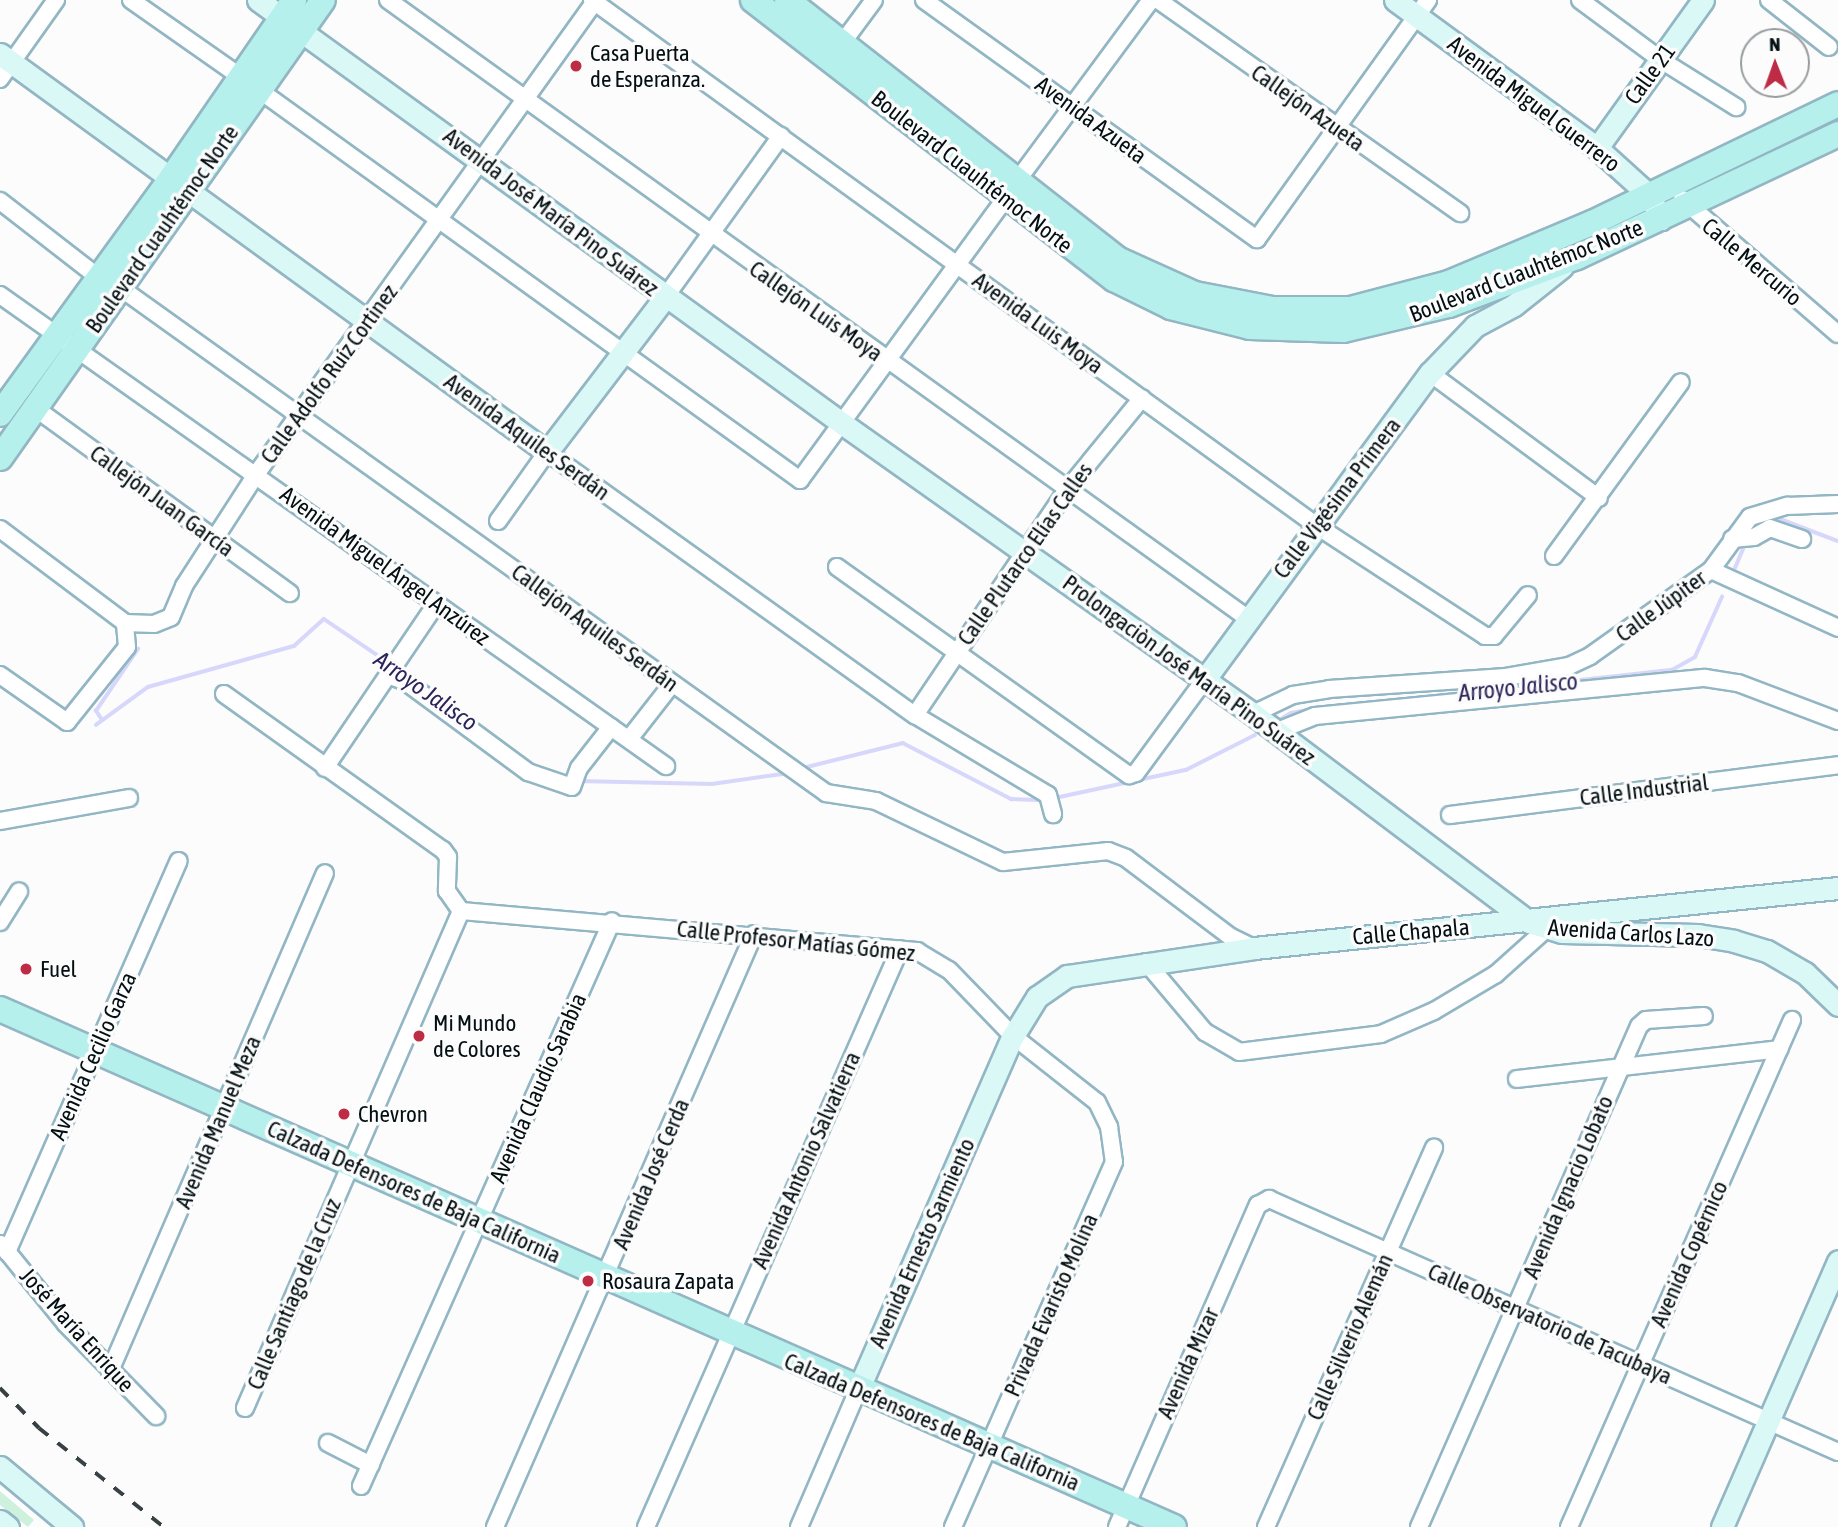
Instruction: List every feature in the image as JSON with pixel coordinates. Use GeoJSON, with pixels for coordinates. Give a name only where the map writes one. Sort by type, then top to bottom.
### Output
{"type":"FeatureCollection","features":[{"type":"Feature","properties":{"kind":"main road","name":"Avenida José María Pino Suárez"},"geometry":{"type":"LineString","coordinates":[[258,0],[293,16],[666,296],[843,425]]}},
{"type":"Feature","properties":{"kind":"main road","name":"Boulevard Cuauhtémoc Norte"},"geometry":{"type":"LineString","coordinates":[[0,458],[122,289],[181,183],[250,84],[293,16],[323,0]]}},
{"type":"Feature","properties":{"kind":"main road","name":"Boulevard Cuauhtémoc Norte"},"geometry":{"type":"LineString","coordinates":[[753,0],[1011,189],[1145,274],[1222,301],[1285,310],[1350,309],[1407,297],[1486,268],[1673,184],[1838,104]]}},
{"type":"Feature","properties":{"kind":"main road","name":"Boulevard Cuauhtémoc Norte"},"geometry":{"type":"LineString","coordinates":[[787,0],[843,42],[1011,189],[1079,256],[1140,294],[1208,318],[1273,329],[1343,330],[1417,315],[1577,257],[1838,134]]}},
{"type":"Feature","properties":{"kind":"main road","name":"Avenida Miguel Guerrero"},"geometry":{"type":"LineString","coordinates":[[1395,0],[1423,8],[1597,148],[1649,195],[1661,219]]}},
{"type":"Feature","properties":{"kind":"main road","name":"Calle 21"},"geometry":{"type":"LineString","coordinates":[[1597,148],[1703,0]]}},
{"type":"Feature","properties":{"kind":"main road","name":"Avenida Aquiles Serdán"},"geometry":{"type":"LineString","coordinates":[[4,65],[181,183],[547,452]]}},
{"type":"Feature","properties":{"kind":"main road","name":"Boulevard Cuauhtémoc Norte"},"geometry":{"type":"LineString","coordinates":[[0,414],[7,388],[56,336],[99,276],[181,183]]}},
{"type":"Feature","properties":{"kind":"main road","name":"Calle Vigésima Primera"},"geometry":{"type":"LineString","coordinates":[[1205,679],[1247,618],[1430,373],[1475,327],[1514,305],[1577,257]]}},
{"type":"Feature","properties":{"kind":"main road"},"geometry":{"type":"LineString","coordinates":[[547,452],[666,296]]}},
{"type":"Feature","properties":{"kind":"main road","name":"Prolongaciòn José María Pino Suárez"},"geometry":{"type":"LineString","coordinates":[[843,425],[1205,679],[1537,926]]}},
{"type":"Feature","properties":{"kind":"main road","name":"Calle Chapala"},"geometry":{"type":"LineString","coordinates":[[1013,1036],[1037,997],[1067,975],[1254,948],[1537,926],[1838,888]]}},
{"type":"Feature","properties":{"kind":"main road","name":"Avenida Carlos Lazo"},"geometry":{"type":"LineString","coordinates":[[1537,926],[1698,935],[1734,942],[1767,951],[1805,973],[1838,1005]]}},
{"type":"Feature","properties":{"kind":"main road","name":"Calzada Defensores de Baja California"},"geometry":{"type":"LineString","coordinates":[[0,1009],[989,1447],[1121,1516],[1174,1527]]}},
{"type":"Feature","properties":{"kind":"main road","name":"Avenida Ernesto Sarmiento"},"geometry":{"type":"LineString","coordinates":[[858,1390],[1013,1036]]}},
{"type":"Feature","properties":{"kind":"main road"},"geometry":{"type":"LineString","coordinates":[[1721,1527],[1838,1261]]}},
{"type":"Feature","properties":{"kind":"main road"},"geometry":{"type":"LineString","coordinates":[[0,1467],[45,1519],[72,1527]]}},
{"type":"Feature","properties":{"kind":"main road"},"geometry":{"type":"LineString","coordinates":[[0,1521],[8,1527]]}},
{"type":"Feature","properties":{"kind":"street"},"geometry":{"type":"LineString","coordinates":[[4,65],[56,0]]}},
{"type":"Feature","properties":{"kind":"street"},"geometry":{"type":"LineString","coordinates":[[131,0],[440,219],[800,480],[843,425],[1150,0]]}},
{"type":"Feature","properties":{"kind":"street","name":"Callejón Luis Moya"},"geometry":{"type":"LineString","coordinates":[[388,0],[709,235],[1247,618]]}},
{"type":"Feature","properties":{"kind":"street"},"geometry":{"type":"LineString","coordinates":[[843,42],[874,0]]}},
{"type":"Feature","properties":{"kind":"street","name":"Avenida Azueta"},"geometry":{"type":"LineString","coordinates":[[924,0],[1257,239],[1336,129]]}},
{"type":"Feature","properties":{"kind":"street","name":"Callejón Azueta"},"geometry":{"type":"LineString","coordinates":[[1158,0],[1336,129],[1460,213]]}},
{"type":"Feature","properties":{"kind":"street"},"geometry":{"type":"LineString","coordinates":[[1580,0],[1661,60],[1736,107]]}},
{"type":"Feature","properties":{"kind":"street"},"geometry":{"type":"LineString","coordinates":[[1769,0],[1829,47]]}},
{"type":"Feature","properties":{"kind":"street","name":"Calle Adolfo Ruíz Cortinez"},"geometry":{"type":"LineString","coordinates":[[125,623],[154,624],[172,617],[181,602],[184,586],[257,473],[525,102],[594,1]]}},
{"type":"Feature","properties":{"kind":"street","name":"Avenida Luis Moya"},"geometry":{"type":"LineString","coordinates":[[594,1],[1317,526],[1490,637],[1528,595]]}},
{"type":"Feature","properties":{"kind":"street"},"geometry":{"type":"LineString","coordinates":[[1336,129],[1423,8]]}},
{"type":"Feature","properties":{"kind":"street"},"geometry":{"type":"LineString","coordinates":[[666,296],[781,136]]}},
{"type":"Feature","properties":{"kind":"street","name":"Calle Mercurio"},"geometry":{"type":"LineString","coordinates":[[1673,184],[1686,207],[1838,334]]}},
{"type":"Feature","properties":{"kind":"street"},"geometry":{"type":"LineString","coordinates":[[0,201],[99,276]]}},
{"type":"Feature","properties":{"kind":"street","name":"Callejón Aquiles Serdán"},"geometry":{"type":"LineString","coordinates":[[122,289],[299,413],[825,793],[876,802],[1003,862],[1108,851],[1126,858],[1231,937],[1254,948]]}},
{"type":"Feature","properties":{"kind":"street","name":"Avenida Miguel Ángel Anzúrez"},"geometry":{"type":"LineString","coordinates":[[0,295],[257,473],[436,604],[666,766]]}},
{"type":"Feature","properties":{"kind":"street"},"geometry":{"type":"LineString","coordinates":[[1430,373],[1599,498]]}},
{"type":"Feature","properties":{"kind":"street"},"geometry":{"type":"LineString","coordinates":[[1554,556],[1599,498],[1681,382]]}},
{"type":"Feature","properties":{"kind":"street","name":"Calle Plutarco Elías Calles"},"geometry":{"type":"LineString","coordinates":[[915,715],[1066,491],[1142,398]]}},
{"type":"Feature","properties":{"kind":"street","name":"Callejón Juan García"},"geometry":{"type":"LineString","coordinates":[[35,408],[290,593]]}},
{"type":"Feature","properties":{"kind":"street"},"geometry":{"type":"LineString","coordinates":[[499,521],[547,452]]}},
{"type":"Feature","properties":{"kind":"street","name":"Avenida Aquiles Serdán"},"geometry":{"type":"LineString","coordinates":[[547,452],[915,715],[1050,804]]}},
{"type":"Feature","properties":{"kind":"street","name":"Calle Júpiter"},"geometry":{"type":"LineString","coordinates":[[1253,714],[1293,695],[1329,688],[1546,671],[1591,656],[1711,570],[1742,538],[1759,512],[1787,506],[1838,504]]}},
{"type":"Feature","properties":{"kind":"street"},"geometry":{"type":"LineString","coordinates":[[1742,538],[1770,528],[1802,539]]}},
{"type":"Feature","properties":{"kind":"street"},"geometry":{"type":"LineString","coordinates":[[0,529],[125,623],[127,648],[67,722],[0,675]]}},
{"type":"Feature","properties":{"kind":"street"},"geometry":{"type":"LineString","coordinates":[[837,567],[958,649]]}},
{"type":"Feature","properties":{"kind":"street"},"geometry":{"type":"LineString","coordinates":[[1711,570],[1838,628]]}},
{"type":"Feature","properties":{"kind":"street"},"geometry":{"type":"LineString","coordinates":[[325,768],[436,604]]}},
{"type":"Feature","properties":{"kind":"street","name":"Calle Vigésima Primera"},"geometry":{"type":"LineString","coordinates":[[958,649],[1133,775],[1205,679]]}},
{"type":"Feature","properties":{"kind":"street"},"geometry":{"type":"LineString","coordinates":[[392,669],[405,682],[528,772],[575,779],[611,727]]}},
{"type":"Feature","properties":{"kind":"street"},"geometry":{"type":"LineString","coordinates":[[1275,732],[1315,716],[1705,678],[1738,683],[1838,721]]}},
{"type":"Feature","properties":{"kind":"street"},"geometry":{"type":"LineString","coordinates":[[629,739],[672,684]]}},
{"type":"Feature","properties":{"kind":"street"},"geometry":{"type":"LineString","coordinates":[[224,694],[443,850],[448,857],[447,891],[461,911]]}},
{"type":"Feature","properties":{"kind":"street","name":"Calle Industrial"},"geometry":{"type":"LineString","coordinates":[[1450,815],[1838,765]]}},
{"type":"Feature","properties":{"kind":"street"},"geometry":{"type":"LineString","coordinates":[[0,821],[129,799]]}},
{"type":"Feature","properties":{"kind":"street","name":"Avenida Cecilio Garza"},"geometry":{"type":"LineString","coordinates":[[4,1247],[179,861]]}},
{"type":"Feature","properties":{"kind":"street","name":"Avenida Manuel Meza"},"geometry":{"type":"LineString","coordinates":[[110,1371],[325,873]]}},
{"type":"Feature","properties":{"kind":"street"},"geometry":{"type":"LineString","coordinates":[[0,922],[19,892]]}},
{"type":"Feature","properties":{"kind":"street","name":"Calle Profesor Matías Gómez"},"geometry":{"type":"LineString","coordinates":[[461,911],[612,921],[917,951],[949,970],[1013,1036],[1097,1102],[1109,1127],[1114,1162]]}},
{"type":"Feature","properties":{"kind":"street","name":"Calle Santiago de la Cruz"},"geometry":{"type":"LineString","coordinates":[[245,1408],[461,911]]}},
{"type":"Feature","properties":{"kind":"street","name":"Avenida Claudio Sarabia"},"geometry":{"type":"LineString","coordinates":[[361,1486],[612,921]]}},
{"type":"Feature","properties":{"kind":"street"},"geometry":{"type":"LineString","coordinates":[[1146,962],[1205,1032],[1239,1052],[1381,1034],[1434,1012],[1496,974],[1537,926]]}},
{"type":"Feature","properties":{"kind":"street","name":"Avenida José Cerda"},"geometry":{"type":"LineString","coordinates":[[495,1527],[754,934]]}},
{"type":"Feature","properties":{"kind":"street","name":"Avenida Antonio Salvatierra"},"geometry":{"type":"LineString","coordinates":[[646,1527],[900,949]]}},
{"type":"Feature","properties":{"kind":"street","name":"Avenida Ignacio Lobato"},"geometry":{"type":"LineString","coordinates":[[1419,1527],[1642,1022],[1704,1016]]}},
{"type":"Feature","properties":{"kind":"street","name":"Avenida Copérnico"},"geometry":{"type":"LineString","coordinates":[[1569,1527],[1792,1020]]}},
{"type":"Feature","properties":{"kind":"street"},"geometry":{"type":"LineString","coordinates":[[1517,1079],[1779,1049]]}},
{"type":"Feature","properties":{"kind":"street","name":"Calle Silverio Alemán"},"geometry":{"type":"LineString","coordinates":[[1266,1527],[1434,1147]]}},
{"type":"Feature","properties":{"kind":"street","name":"Privada Evaristo Molina"},"geometry":{"type":"LineString","coordinates":[[953,1527],[1114,1162]]}},
{"type":"Feature","properties":{"kind":"street","name":"Calle Observatorio de Tacubaya"},"geometry":{"type":"LineString","coordinates":[[1262,1200],[1269,1199],[1838,1452]]}},
{"type":"Feature","properties":{"kind":"street","name":"Avenida Mizar"},"geometry":{"type":"LineString","coordinates":[[1121,1516],[1262,1200]]}},
{"type":"Feature","properties":{"kind":"street","name":"José María Enrique"},"geometry":{"type":"LineString","coordinates":[[4,1247],[110,1371],[156,1416]]}},
{"type":"Feature","properties":{"kind":"street","name":"Avenida Ernesto Sarmiento"},"geometry":{"type":"LineString","coordinates":[[799,1527],[858,1390]]}},
{"type":"Feature","properties":{"kind":"street"},"geometry":{"type":"LineString","coordinates":[[328,1443],[371,1465]]}},
{"type":"Feature","properties":{"kind":"green space"},"geometry":{"type":"Polygon","coordinates":[[[0,1491],[34,1520],[28,1527],[0,1505],[0,1491]]]}},
{"type":"Feature","properties":{"kind":"waterway","name":"Arroyo Jalisco"},"geometry":{"type":"LineString","coordinates":[[1775,517],[1838,541]]}},
{"type":"Feature","properties":{"kind":"waterway","name":"Arroyo Jalisco"},"geometry":{"type":"LineString","coordinates":[[1735,568],[1746,542]]}},
{"type":"Feature","properties":{"kind":"waterway","name":"Arroyo Jalisco"},"geometry":{"type":"LineString","coordinates":[[1408,699],[1672,670],[1695,657],[1722,597]]}},
{"type":"Feature","properties":{"kind":"waterway","name":"Arroyo Jalisco"},"geometry":{"type":"LineString","coordinates":[[96,725],[148,687],[294,646],[324,619],[389,663]]}},
{"type":"Feature","properties":{"kind":"waterway"},"geometry":{"type":"LineString","coordinates":[[102,720],[96,711],[138,649]]}},
{"type":"Feature","properties":{"kind":"waterway","name":"Arroyo Jalisco"},"geometry":{"type":"LineString","coordinates":[[1276,722],[1291,713],[1313,709]]}},
{"type":"Feature","properties":{"kind":"waterway","name":"Arroyo Jalisco"},"geometry":{"type":"LineString","coordinates":[[1055,798],[1186,770],[1255,735]]}},
{"type":"Feature","properties":{"kind":"waterway","name":"Arroyo Jalisco"},"geometry":{"type":"LineString","coordinates":[[803,768],[903,743],[1011,799],[1044,800]]}},
{"type":"Feature","properties":{"kind":"waterway","name":"Arroyo Jalisco"},"geometry":{"type":"LineString","coordinates":[[578,781],[712,784],[782,774]]}},
{"type":"Feature","properties":{"kind":"railway"},"geometry":{"type":"LineString","coordinates":[[0,1388],[39,1428],[164,1527]]}},
{"type":"Feature","properties":{"kind":"place","name":"Casa Puerta de Esperanza."},"geometry":{"type":"Point","coordinates":[576,66]}},
{"type":"Feature","properties":{"kind":"place","name":"Fuel"},"geometry":{"type":"Point","coordinates":[26,969]}},
{"type":"Feature","properties":{"kind":"place","name":"Mi Mundo de Colores"},"geometry":{"type":"Point","coordinates":[419,1036]}},
{"type":"Feature","properties":{"kind":"place","name":"Chevron"},"geometry":{"type":"Point","coordinates":[344,1114]}},
{"type":"Feature","properties":{"kind":"place","name":"Rosaura Zapata"},"geometry":{"type":"Point","coordinates":[588,1281]}}]}
